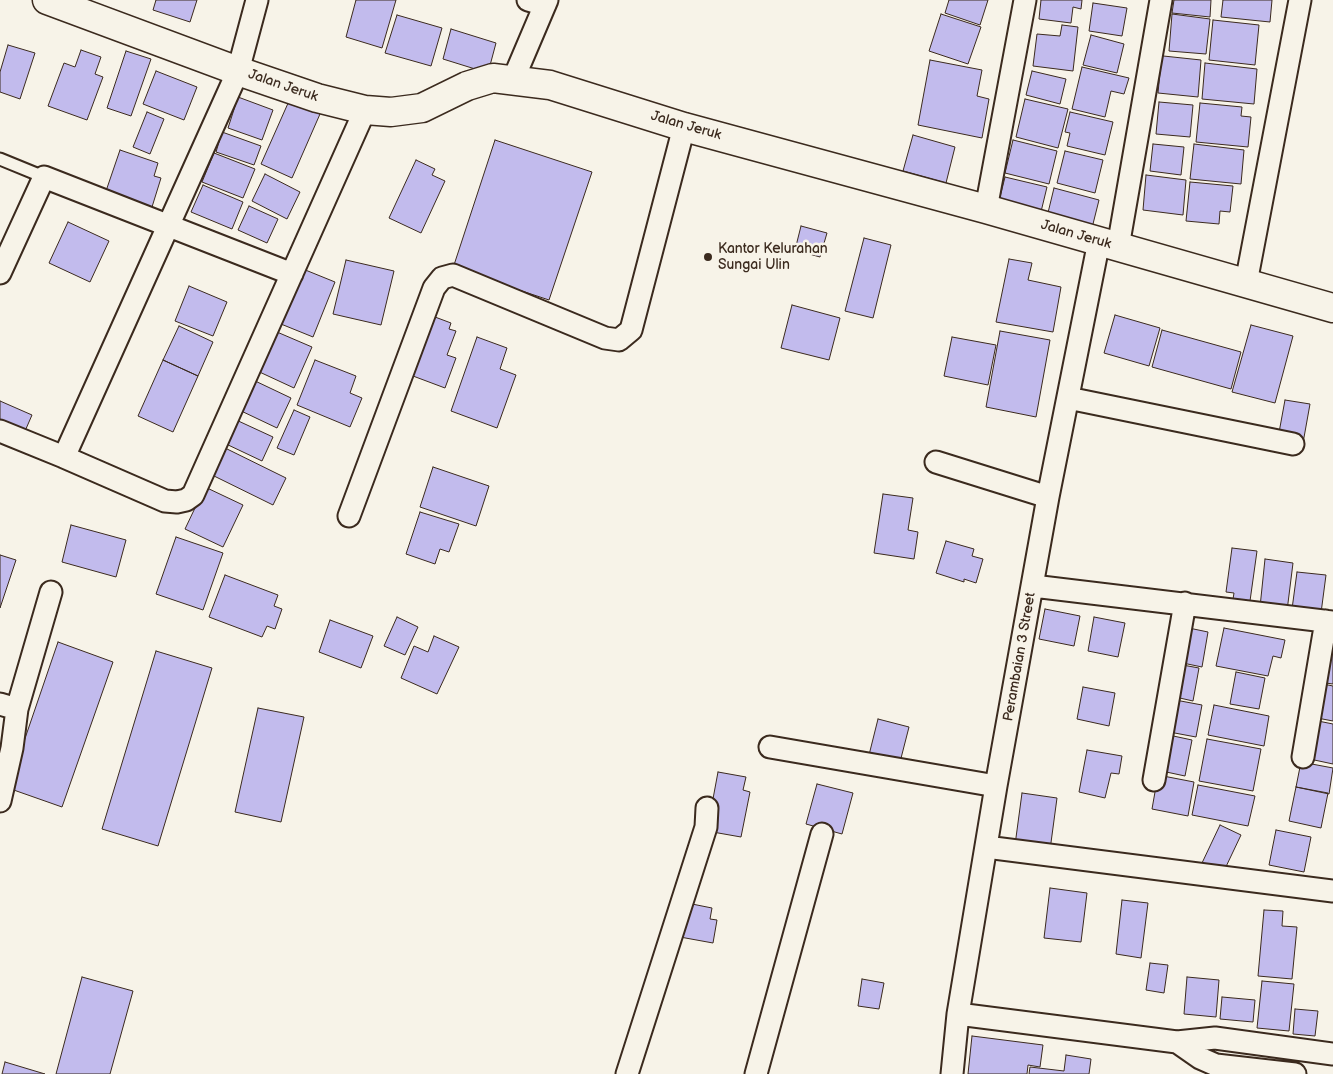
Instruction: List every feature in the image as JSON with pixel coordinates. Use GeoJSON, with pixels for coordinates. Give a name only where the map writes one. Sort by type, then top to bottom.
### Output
{"type":"FeatureCollection","features":[{"type":"Feature","properties":{"kind":"street","name":"Jalan Jeruk"},"geometry":{"type":"LineString","coordinates":[[46,0],[317,98],[366,110],[391,112],[422,108],[467,86],[494,78],[550,84],[684,127],[986,209],[1333,308]]}},
{"type":"Feature","properties":{"kind":"street"},"geometry":{"type":"LineString","coordinates":[[64,457],[238,70],[257,0]]}},
{"type":"Feature","properties":{"kind":"street"},"geometry":{"type":"LineString","coordinates":[[986,209],[1025,0]]}},
{"type":"Feature","properties":{"kind":"street","name":"Perambaian 3 Street"},"geometry":{"type":"LineString","coordinates":[[952,1074],[958,1014],[996,786],[1048,497],[1068,398],[1108,244],[1161,0]]}},
{"type":"Feature","properties":{"kind":"street"},"geometry":{"type":"LineString","coordinates":[[1246,283],[1300,0]]}},
{"type":"Feature","properties":{"kind":"street"},"geometry":{"type":"LineString","coordinates":[[513,80],[540,2]]}},
{"type":"Feature","properties":{"kind":"street"},"geometry":{"type":"LineString","coordinates":[[0,431],[166,501],[177,502],[186,500],[193,495],[366,110]]}},
{"type":"Feature","properties":{"kind":"street"},"geometry":{"type":"LineString","coordinates":[[349,516],[434,288],[442,278],[453,275],[605,338],[619,340],[631,330],[684,127]]}},
{"type":"Feature","properties":{"kind":"street"},"geometry":{"type":"LineString","coordinates":[[0,273],[44,177],[292,274]]}},
{"type":"Feature","properties":{"kind":"street"},"geometry":{"type":"LineString","coordinates":[[1068,398],[1293,444]]}},
{"type":"Feature","properties":{"kind":"street"},"geometry":{"type":"LineString","coordinates":[[936,462],[1048,497]]}},
{"type":"Feature","properties":{"kind":"street"},"geometry":{"type":"LineString","coordinates":[[1033,586],[1329,621],[1303,757]]}},
{"type":"Feature","properties":{"kind":"street"},"geometry":{"type":"LineString","coordinates":[[0,801],[12,748],[8,707],[51,592]]}},
{"type":"Feature","properties":{"kind":"street"},"geometry":{"type":"LineString","coordinates":[[1154,780],[1185,603]]}},
{"type":"Feature","properties":{"kind":"street"},"geometry":{"type":"LineString","coordinates":[[770,747],[996,786]]}},
{"type":"Feature","properties":{"kind":"street"},"geometry":{"type":"LineString","coordinates":[[627,1074],[706,826],[708,808]]}},
{"type":"Feature","properties":{"kind":"street"},"geometry":{"type":"LineString","coordinates":[[756,1074],[822,834]]}},
{"type":"Feature","properties":{"kind":"street"},"geometry":{"type":"LineString","coordinates":[[986,848],[1333,891]]}},
{"type":"Feature","properties":{"kind":"street"},"geometry":{"type":"LineString","coordinates":[[958,1014],[1177,1042],[1215,1038],[1333,1054]]}},
{"type":"Feature","properties":{"kind":"street"},"geometry":{"type":"LineString","coordinates":[[1177,1042],[1200,1058],[1216,1065],[1295,1074]]}},
{"type":"Feature","properties":{"kind":"lane"},"geometry":{"type":"LineString","coordinates":[[0,159],[44,177]]}},
{"type":"Feature","properties":{"kind":"building"},"geometry":{"type":"Polygon","coordinates":[[[156,0],[197,0],[190,22],[153,10],[156,0]]]}},
{"type":"Feature","properties":{"kind":"building"},"geometry":{"type":"Polygon","coordinates":[[[356,0],[396,0],[382,48],[346,37],[356,0]]]}},
{"type":"Feature","properties":{"kind":"building"},"geometry":{"type":"Polygon","coordinates":[[[949,0],[988,0],[980,25],[945,13],[949,0]]]}},
{"type":"Feature","properties":{"kind":"building"},"geometry":{"type":"Polygon","coordinates":[[[1041,0],[1082,0],[1081,9],[1073,7],[1071,23],[1039,19],[1041,0]]]}},
{"type":"Feature","properties":{"kind":"building"},"geometry":{"type":"Polygon","coordinates":[[[1174,0],[1211,0],[1210,17],[1172,13],[1174,0]]]}},
{"type":"Feature","properties":{"kind":"building"},"geometry":{"type":"Polygon","coordinates":[[[1223,0],[1272,0],[1270,22],[1221,17],[1223,0]]]}},
{"type":"Feature","properties":{"kind":"building"},"geometry":{"type":"Polygon","coordinates":[[[1093,3],[1127,8],[1122,36],[1089,31],[1093,3]]]}},
{"type":"Feature","properties":{"kind":"building"},"geometry":{"type":"Polygon","coordinates":[[[941,14],[981,27],[968,64],[929,51],[941,14]]]}},
{"type":"Feature","properties":{"kind":"building"},"geometry":{"type":"Polygon","coordinates":[[[1172,14],[1210,19],[1206,54],[1169,51],[1172,14]]]}},
{"type":"Feature","properties":{"kind":"building"},"geometry":{"type":"Polygon","coordinates":[[[397,15],[442,28],[431,66],[385,53],[397,15]]]}},
{"type":"Feature","properties":{"kind":"building"},"geometry":{"type":"Polygon","coordinates":[[[1213,20],[1259,25],[1255,65],[1209,60],[1213,20]]]}},
{"type":"Feature","properties":{"kind":"building"},"geometry":{"type":"Polygon","coordinates":[[[1062,25],[1078,27],[1073,71],[1033,66],[1037,34],[1060,36],[1062,25]]]}},
{"type":"Feature","properties":{"kind":"building"},"geometry":{"type":"Polygon","coordinates":[[[451,29],[496,43],[488,73],[443,59],[451,29]]]}},
{"type":"Feature","properties":{"kind":"building"},"geometry":{"type":"Polygon","coordinates":[[[1091,35],[1124,44],[1117,73],[1083,65],[1091,35]]]}},
{"type":"Feature","properties":{"kind":"building"},"geometry":{"type":"Polygon","coordinates":[[[8,45],[35,53],[20,99],[0,92],[0,72],[8,45]]]}},
{"type":"Feature","properties":{"kind":"building"},"geometry":{"type":"Polygon","coordinates":[[[81,50],[101,57],[95,74],[103,77],[87,120],[48,106],[64,63],[75,67],[81,50]]]}},
{"type":"Feature","properties":{"kind":"building"},"geometry":{"type":"Polygon","coordinates":[[[126,51],[151,59],[131,116],[107,108],[126,51]]]}},
{"type":"Feature","properties":{"kind":"building"},"geometry":{"type":"Polygon","coordinates":[[[1154,55],[1201,60],[1198,97],[1158,93],[1160,72],[1153,72],[1154,55]]]}},
{"type":"Feature","properties":{"kind":"building"},"geometry":{"type":"Polygon","coordinates":[[[930,60],[982,70],[977,96],[989,99],[982,138],[918,125],[930,60]]]}},
{"type":"Feature","properties":{"kind":"building"},"geometry":{"type":"Polygon","coordinates":[[[1205,63],[1257,69],[1254,104],[1202,99],[1205,63]]]}},
{"type":"Feature","properties":{"kind":"building"},"geometry":{"type":"Polygon","coordinates":[[[1082,67],[1129,78],[1124,94],[1111,91],[1105,117],[1072,109],[1082,67]]]}},
{"type":"Feature","properties":{"kind":"building"},"geometry":{"type":"Polygon","coordinates":[[[156,71],[197,87],[184,120],[143,104],[156,71]]]}},
{"type":"Feature","properties":{"kind":"building"},"geometry":{"type":"Polygon","coordinates":[[[1032,71],[1066,79],[1060,104],[1026,95],[1032,71]]]}},
{"type":"Feature","properties":{"kind":"building"},"geometry":{"type":"Polygon","coordinates":[[[238,97],[273,110],[262,140],[228,128],[238,97]]]}},
{"type":"Feature","properties":{"kind":"building"},"geometry":{"type":"Polygon","coordinates":[[[1025,99],[1068,109],[1058,148],[1016,137],[1025,99]]]}},
{"type":"Feature","properties":{"kind":"building"},"geometry":{"type":"Polygon","coordinates":[[[289,101],[320,114],[292,178],[261,164],[289,101]]]}},
{"type":"Feature","properties":{"kind":"building"},"geometry":{"type":"Polygon","coordinates":[[[1159,102],[1193,105],[1190,137],[1156,134],[1159,102]]]}},
{"type":"Feature","properties":{"kind":"building"},"geometry":{"type":"Polygon","coordinates":[[[1200,103],[1242,107],[1241,116],[1251,117],[1248,147],[1196,142],[1200,103]]]}},
{"type":"Feature","properties":{"kind":"building"},"geometry":{"type":"Polygon","coordinates":[[[147,112],[164,119],[150,154],[133,147],[147,112]]]}},
{"type":"Feature","properties":{"kind":"building"},"geometry":{"type":"Polygon","coordinates":[[[1070,112],[1113,122],[1105,155],[1067,146],[1070,133],[1065,132],[1070,112]]]}},
{"type":"Feature","properties":{"kind":"building"},"geometry":{"type":"Polygon","coordinates":[[[222,132],[261,146],[254,165],[216,152],[222,132]]]}},
{"type":"Feature","properties":{"kind":"building"},"geometry":{"type":"Polygon","coordinates":[[[913,135],[955,147],[946,183],[903,171],[913,135]]]}},
{"type":"Feature","properties":{"kind":"building"},"geometry":{"type":"Polygon","coordinates":[[[495,140],[592,172],[549,300],[453,268],[495,140]]]}},
{"type":"Feature","properties":{"kind":"building"},"geometry":{"type":"Polygon","coordinates":[[[1013,140],[1057,151],[1049,184],[1005,173],[1013,140]]]}},
{"type":"Feature","properties":{"kind":"building"},"geometry":{"type":"Polygon","coordinates":[[[1153,144],[1184,147],[1181,175],[1150,171],[1153,144]]]}},
{"type":"Feature","properties":{"kind":"building"},"geometry":{"type":"Polygon","coordinates":[[[1194,144],[1244,150],[1241,184],[1190,179],[1194,144]]]}},
{"type":"Feature","properties":{"kind":"building"},"geometry":{"type":"Polygon","coordinates":[[[120,150],[158,163],[154,176],[161,178],[152,207],[106,191],[120,150]]]}},
{"type":"Feature","properties":{"kind":"building"},"geometry":{"type":"Polygon","coordinates":[[[1065,151],[1103,160],[1095,193],[1057,183],[1065,151]]]}},
{"type":"Feature","properties":{"kind":"building"},"geometry":{"type":"Polygon","coordinates":[[[214,153],[255,169],[243,198],[202,182],[214,153]]]}},
{"type":"Feature","properties":{"kind":"building"},"geometry":{"type":"Polygon","coordinates":[[[416,160],[435,169],[432,175],[445,181],[421,233],[389,218],[416,160]]]}},
{"type":"Feature","properties":{"kind":"building"},"geometry":{"type":"Polygon","coordinates":[[[265,174],[300,192],[287,219],[252,201],[265,174]]]}},
{"type":"Feature","properties":{"kind":"building"},"geometry":{"type":"Polygon","coordinates":[[[1146,175],[1186,180],[1183,215],[1143,210],[1146,175]]]}},
{"type":"Feature","properties":{"kind":"building"},"geometry":{"type":"Polygon","coordinates":[[[1005,177],[1047,187],[1039,220],[997,209],[1005,177]]]}},
{"type":"Feature","properties":{"kind":"building"},"geometry":{"type":"Polygon","coordinates":[[[1190,182],[1233,186],[1230,212],[1220,211],[1219,224],[1186,221],[1190,182]]]}},
{"type":"Feature","properties":{"kind":"building"},"geometry":{"type":"Polygon","coordinates":[[[203,185],[243,202],[232,229],[191,212],[203,185]]]}},
{"type":"Feature","properties":{"kind":"building"},"geometry":{"type":"Polygon","coordinates":[[[1054,188],[1099,200],[1091,232],[1046,221],[1054,188]]]}},
{"type":"Feature","properties":{"kind":"building"},"geometry":{"type":"Polygon","coordinates":[[[249,206],[278,219],[267,243],[238,230],[249,206]]]}},
{"type":"Feature","properties":{"kind":"building"},"geometry":{"type":"Polygon","coordinates":[[[68,222],[109,241],[90,282],[49,263],[68,222]]]}},
{"type":"Feature","properties":{"kind":"building"},"geometry":{"type":"Polygon","coordinates":[[[801,226],[827,233],[820,257],[795,250],[801,226]]]}},
{"type":"Feature","properties":{"kind":"building"},"geometry":{"type":"Polygon","coordinates":[[[864,238],[891,245],[873,318],[845,311],[864,238]]]}},
{"type":"Feature","properties":{"kind":"building"},"geometry":{"type":"Polygon","coordinates":[[[1009,259],[1032,263],[1028,280],[1061,287],[1053,332],[996,322],[1009,259]]]}},
{"type":"Feature","properties":{"kind":"building"},"geometry":{"type":"Polygon","coordinates":[[[346,260],[394,271],[381,325],[333,314],[346,260]]]}},
{"type":"Feature","properties":{"kind":"building"},"geometry":{"type":"Polygon","coordinates":[[[298,267],[335,282],[313,337],[276,322],[298,267]]]}},
{"type":"Feature","properties":{"kind":"building"},"geometry":{"type":"Polygon","coordinates":[[[189,286],[227,302],[213,336],[175,321],[189,286]]]}},
{"type":"Feature","properties":{"kind":"building"},"geometry":{"type":"Polygon","coordinates":[[[792,305],[840,318],[829,360],[781,348],[792,305]]]}},
{"type":"Feature","properties":{"kind":"building"},"geometry":{"type":"Polygon","coordinates":[[[427,314],[451,323],[449,329],[456,331],[447,355],[456,358],[445,388],[405,373],[427,314]]]}},
{"type":"Feature","properties":{"kind":"building"},"geometry":{"type":"Polygon","coordinates":[[[1115,315],[1160,328],[1149,366],[1104,353],[1115,315]]]}},
{"type":"Feature","properties":{"kind":"building"},"geometry":{"type":"Polygon","coordinates":[[[1251,325],[1293,336],[1275,403],[1232,392],[1251,325]]]}},
{"type":"Feature","properties":{"kind":"building"},"geometry":{"type":"Polygon","coordinates":[[[179,326],[213,342],[198,376],[163,360],[179,326]]]}},
{"type":"Feature","properties":{"kind":"building"},"geometry":{"type":"Polygon","coordinates":[[[270,329],[312,347],[294,388],[253,369],[270,329]]]}},
{"type":"Feature","properties":{"kind":"building"},"geometry":{"type":"Polygon","coordinates":[[[1162,330],[1241,352],[1231,389],[1152,367],[1162,330]]]}},
{"type":"Feature","properties":{"kind":"building"},"geometry":{"type":"Polygon","coordinates":[[[1000,331],[1050,340],[1036,417],[986,407],[1000,331]]]}},
{"type":"Feature","properties":{"kind":"building"},"geometry":{"type":"Polygon","coordinates":[[[477,337],[507,348],[500,369],[516,375],[497,428],[451,411],[477,337]]]}},
{"type":"Feature","properties":{"kind":"building"},"geometry":{"type":"Polygon","coordinates":[[[952,337],[996,345],[988,385],[944,376],[952,337]]]}},
{"type":"Feature","properties":{"kind":"building"},"geometry":{"type":"Polygon","coordinates":[[[163,360],[198,376],[173,432],[138,416],[163,360]]]}},
{"type":"Feature","properties":{"kind":"building"},"geometry":{"type":"Polygon","coordinates":[[[315,360],[356,376],[350,393],[362,398],[350,427],[297,405],[315,360]]]}},
{"type":"Feature","properties":{"kind":"building"},"geometry":{"type":"Polygon","coordinates":[[[251,379],[291,398],[277,428],[237,409],[251,379]]]}},
{"type":"Feature","properties":{"kind":"building"},"geometry":{"type":"Polygon","coordinates":[[[1285,400],[1310,404],[1303,443],[1278,438],[1285,400]]]}},
{"type":"Feature","properties":{"kind":"building"},"geometry":{"type":"Polygon","coordinates":[[[0,401],[32,415],[22,438],[0,429],[0,401]]]}},
{"type":"Feature","properties":{"kind":"building"},"geometry":{"type":"Polygon","coordinates":[[[294,410],[310,417],[294,455],[277,448],[294,410]]]}},
{"type":"Feature","properties":{"kind":"building"},"geometry":{"type":"Polygon","coordinates":[[[234,419],[273,437],[262,461],[224,443],[234,419]]]}},
{"type":"Feature","properties":{"kind":"building"},"geometry":{"type":"Polygon","coordinates":[[[223,447],[286,478],[273,505],[210,474],[223,447]]]}},
{"type":"Feature","properties":{"kind":"building"},"geometry":{"type":"Polygon","coordinates":[[[433,467],[489,486],[476,526],[420,507],[433,467]]]}},
{"type":"Feature","properties":{"kind":"building"},"geometry":{"type":"Polygon","coordinates":[[[205,487],[243,505],[223,547],[185,529],[205,487]]]}},
{"type":"Feature","properties":{"kind":"building"},"geometry":{"type":"Polygon","coordinates":[[[883,494],[913,498],[908,530],[918,532],[914,559],[874,553],[883,494]]]}},
{"type":"Feature","properties":{"kind":"building"},"geometry":{"type":"Polygon","coordinates":[[[420,512],[459,524],[449,552],[440,549],[435,564],[406,554],[420,512]]]}},
{"type":"Feature","properties":{"kind":"building"},"geometry":{"type":"Polygon","coordinates":[[[71,525],[126,540],[116,577],[62,562],[71,525]]]}},
{"type":"Feature","properties":{"kind":"building"},"geometry":{"type":"Polygon","coordinates":[[[176,537],[223,553],[203,610],[156,594],[176,537]]]}},
{"type":"Feature","properties":{"kind":"building"},"geometry":{"type":"Polygon","coordinates":[[[946,541],[974,549],[972,556],[983,559],[976,583],[964,579],[964,582],[936,573],[946,541]]]}},
{"type":"Feature","properties":{"kind":"building"},"geometry":{"type":"Polygon","coordinates":[[[1232,548],[1257,551],[1250,601],[1233,599],[1234,593],[1226,592],[1232,548]]]}},
{"type":"Feature","properties":{"kind":"building"},"geometry":{"type":"Polygon","coordinates":[[[0,555],[16,560],[0,608],[0,555]]]}},
{"type":"Feature","properties":{"kind":"building"},"geometry":{"type":"Polygon","coordinates":[[[1265,559],[1293,563],[1287,611],[1260,607],[1265,559]]]}},
{"type":"Feature","properties":{"kind":"building"},"geometry":{"type":"Polygon","coordinates":[[[1297,572],[1326,575],[1321,613],[1292,609],[1297,572]]]}},
{"type":"Feature","properties":{"kind":"building"},"geometry":{"type":"Polygon","coordinates":[[[225,575],[278,595],[274,606],[282,609],[275,629],[267,626],[262,637],[209,617],[225,575]]]}},
{"type":"Feature","properties":{"kind":"building"},"geometry":{"type":"Polygon","coordinates":[[[1045,609],[1080,616],[1074,646],[1039,639],[1045,609]]]}},
{"type":"Feature","properties":{"kind":"building"},"geometry":{"type":"Polygon","coordinates":[[[397,617],[418,627],[405,655],[384,646],[397,617]]]}},
{"type":"Feature","properties":{"kind":"building"},"geometry":{"type":"Polygon","coordinates":[[[1094,617],[1125,623],[1118,657],[1088,651],[1094,617]]]}},
{"type":"Feature","properties":{"kind":"building"},"geometry":{"type":"Polygon","coordinates":[[[330,620],[373,636],[361,668],[319,652],[330,620]]]}},
{"type":"Feature","properties":{"kind":"building"},"geometry":{"type":"Polygon","coordinates":[[[1184,627],[1208,632],[1202,667],[1178,662],[1184,627]]]}},
{"type":"Feature","properties":{"kind":"building"},"geometry":{"type":"Polygon","coordinates":[[[1224,628],[1285,640],[1281,658],[1273,656],[1268,676],[1216,666],[1224,628]]]}},
{"type":"Feature","properties":{"kind":"building"},"geometry":{"type":"Polygon","coordinates":[[[434,636],[459,647],[437,694],[401,678],[414,646],[428,652],[434,636]]]}},
{"type":"Feature","properties":{"kind":"building"},"geometry":{"type":"Polygon","coordinates":[[[58,642],[113,662],[62,807],[8,788],[58,642]]]}},
{"type":"Feature","properties":{"kind":"building"},"geometry":{"type":"Polygon","coordinates":[[[1325,647],[1333,649],[1333,684],[1318,682],[1325,647]]]}},
{"type":"Feature","properties":{"kind":"building"},"geometry":{"type":"Polygon","coordinates":[[[156,651],[212,668],[158,846],[102,829],[156,651]]]}},
{"type":"Feature","properties":{"kind":"building"},"geometry":{"type":"Polygon","coordinates":[[[1177,664],[1199,668],[1193,701],[1171,696],[1177,664]]]}},
{"type":"Feature","properties":{"kind":"building"},"geometry":{"type":"Polygon","coordinates":[[[1236,672],[1265,678],[1259,709],[1230,704],[1236,672]]]}},
{"type":"Feature","properties":{"kind":"building"},"geometry":{"type":"Polygon","coordinates":[[[1318,683],[1333,686],[1333,721],[1312,717],[1318,683]]]}},
{"type":"Feature","properties":{"kind":"building"},"geometry":{"type":"Polygon","coordinates":[[[1083,687],[1115,693],[1109,726],[1077,719],[1083,687]]]}},
{"type":"Feature","properties":{"kind":"building"},"geometry":{"type":"Polygon","coordinates":[[[1170,699],[1202,705],[1196,737],[1164,731],[1170,699]]]}},
{"type":"Feature","properties":{"kind":"building"},"geometry":{"type":"Polygon","coordinates":[[[1214,705],[1269,716],[1264,746],[1208,735],[1214,705]]]}},
{"type":"Feature","properties":{"kind":"building"},"geometry":{"type":"Polygon","coordinates":[[[258,708],[304,717],[281,822],[235,812],[258,708]]]}},
{"type":"Feature","properties":{"kind":"building"},"geometry":{"type":"Polygon","coordinates":[[[878,719],[909,727],[899,766],[868,759],[878,719]]]}},
{"type":"Feature","properties":{"kind":"building"},"geometry":{"type":"Polygon","coordinates":[[[1313,720],[1333,724],[1333,764],[1305,758],[1313,720]]]}},
{"type":"Feature","properties":{"kind":"building"},"geometry":{"type":"Polygon","coordinates":[[[1164,734],[1192,740],[1185,776],[1157,770],[1164,734]]]}},
{"type":"Feature","properties":{"kind":"building"},"geometry":{"type":"Polygon","coordinates":[[[1207,739],[1261,749],[1253,791],[1199,781],[1207,739]]]}},
{"type":"Feature","properties":{"kind":"building"},"geometry":{"type":"Polygon","coordinates":[[[1087,750],[1122,756],[1119,774],[1111,773],[1105,798],[1079,792],[1087,750]]]}},
{"type":"Feature","properties":{"kind":"building"},"geometry":{"type":"Polygon","coordinates":[[[1301,762],[1333,768],[1329,794],[1296,787],[1301,762]]]}},
{"type":"Feature","properties":{"kind":"building"},"geometry":{"type":"Polygon","coordinates":[[[718,772],[746,777],[743,790],[750,792],[741,837],[707,831],[718,772]]]}},
{"type":"Feature","properties":{"kind":"building"},"geometry":{"type":"Polygon","coordinates":[[[1158,775],[1194,782],[1188,816],[1152,809],[1158,775]]]}},
{"type":"Feature","properties":{"kind":"building"},"geometry":{"type":"Polygon","coordinates":[[[817,784],[853,793],[842,834],[806,824],[817,784]]]}},
{"type":"Feature","properties":{"kind":"building"},"geometry":{"type":"Polygon","coordinates":[[[1198,785],[1255,796],[1248,826],[1192,815],[1198,785]]]}},
{"type":"Feature","properties":{"kind":"building"},"geometry":{"type":"Polygon","coordinates":[[[1296,787],[1328,793],[1321,828],[1289,821],[1296,787]]]}},
{"type":"Feature","properties":{"kind":"building"},"geometry":{"type":"Polygon","coordinates":[[[1022,793],[1057,798],[1050,850],[1015,845],[1022,793]]]}},
{"type":"Feature","properties":{"kind":"building"},"geometry":{"type":"Polygon","coordinates":[[[1220,825],[1241,835],[1223,873],[1202,863],[1220,825]]]}},
{"type":"Feature","properties":{"kind":"building"},"geometry":{"type":"Polygon","coordinates":[[[1276,830],[1311,837],[1304,872],[1269,865],[1276,830]]]}},
{"type":"Feature","properties":{"kind":"building"},"geometry":{"type":"Polygon","coordinates":[[[1050,888],[1087,893],[1081,942],[1044,938],[1050,888]]]}},
{"type":"Feature","properties":{"kind":"building"},"geometry":{"type":"Polygon","coordinates":[[[1122,900],[1148,903],[1141,958],[1116,954],[1122,900]]]}},
{"type":"Feature","properties":{"kind":"building"},"geometry":{"type":"Polygon","coordinates":[[[687,903],[712,908],[710,919],[717,920],[713,943],[680,937],[687,903]]]}},
{"type":"Feature","properties":{"kind":"building"},"geometry":{"type":"Polygon","coordinates":[[[1264,910],[1283,911],[1282,926],[1297,927],[1292,979],[1258,976],[1264,910]]]}},
{"type":"Feature","properties":{"kind":"building"},"geometry":{"type":"Polygon","coordinates":[[[1150,963],[1168,965],[1164,993],[1146,990],[1150,963]]]}},
{"type":"Feature","properties":{"kind":"building"},"geometry":{"type":"Polygon","coordinates":[[[82,977],[133,991],[110,1074],[56,1074],[82,977]]]}},
{"type":"Feature","properties":{"kind":"building"},"geometry":{"type":"Polygon","coordinates":[[[1187,977],[1219,980],[1216,1017],[1184,1014],[1187,977]]]}},
{"type":"Feature","properties":{"kind":"building"},"geometry":{"type":"Polygon","coordinates":[[[862,979],[884,983],[879,1009],[858,1006],[862,979]]]}},
{"type":"Feature","properties":{"kind":"building"},"geometry":{"type":"Polygon","coordinates":[[[1262,981],[1294,984],[1289,1031],[1257,1028],[1262,981]]]}},
{"type":"Feature","properties":{"kind":"building"},"geometry":{"type":"Polygon","coordinates":[[[1222,997],[1255,1000],[1253,1022],[1220,1019],[1222,997]]]}},
{"type":"Feature","properties":{"kind":"building"},"geometry":{"type":"Polygon","coordinates":[[[1295,1009],[1318,1011],[1315,1036],[1293,1034],[1295,1009]]]}},
{"type":"Feature","properties":{"kind":"building"},"geometry":{"type":"Polygon","coordinates":[[[972,1036],[1043,1045],[1040,1067],[1028,1065],[1027,1074],[968,1074],[972,1036]]]}},
{"type":"Feature","properties":{"kind":"building"},"geometry":{"type":"Polygon","coordinates":[[[1066,1055],[1091,1059],[1089,1074],[1029,1074],[1030,1067],[1064,1071],[1066,1055]]]}},
{"type":"Feature","properties":{"kind":"building"},"geometry":{"type":"Polygon","coordinates":[[[5,1062],[45,1074],[2,1074],[5,1062]]]}},
{"type":"Feature","properties":{"kind":"place","name":"Kantor Kelurahan Sungai Ulin"},"geometry":{"type":"Point","coordinates":[708,257]}}]}
